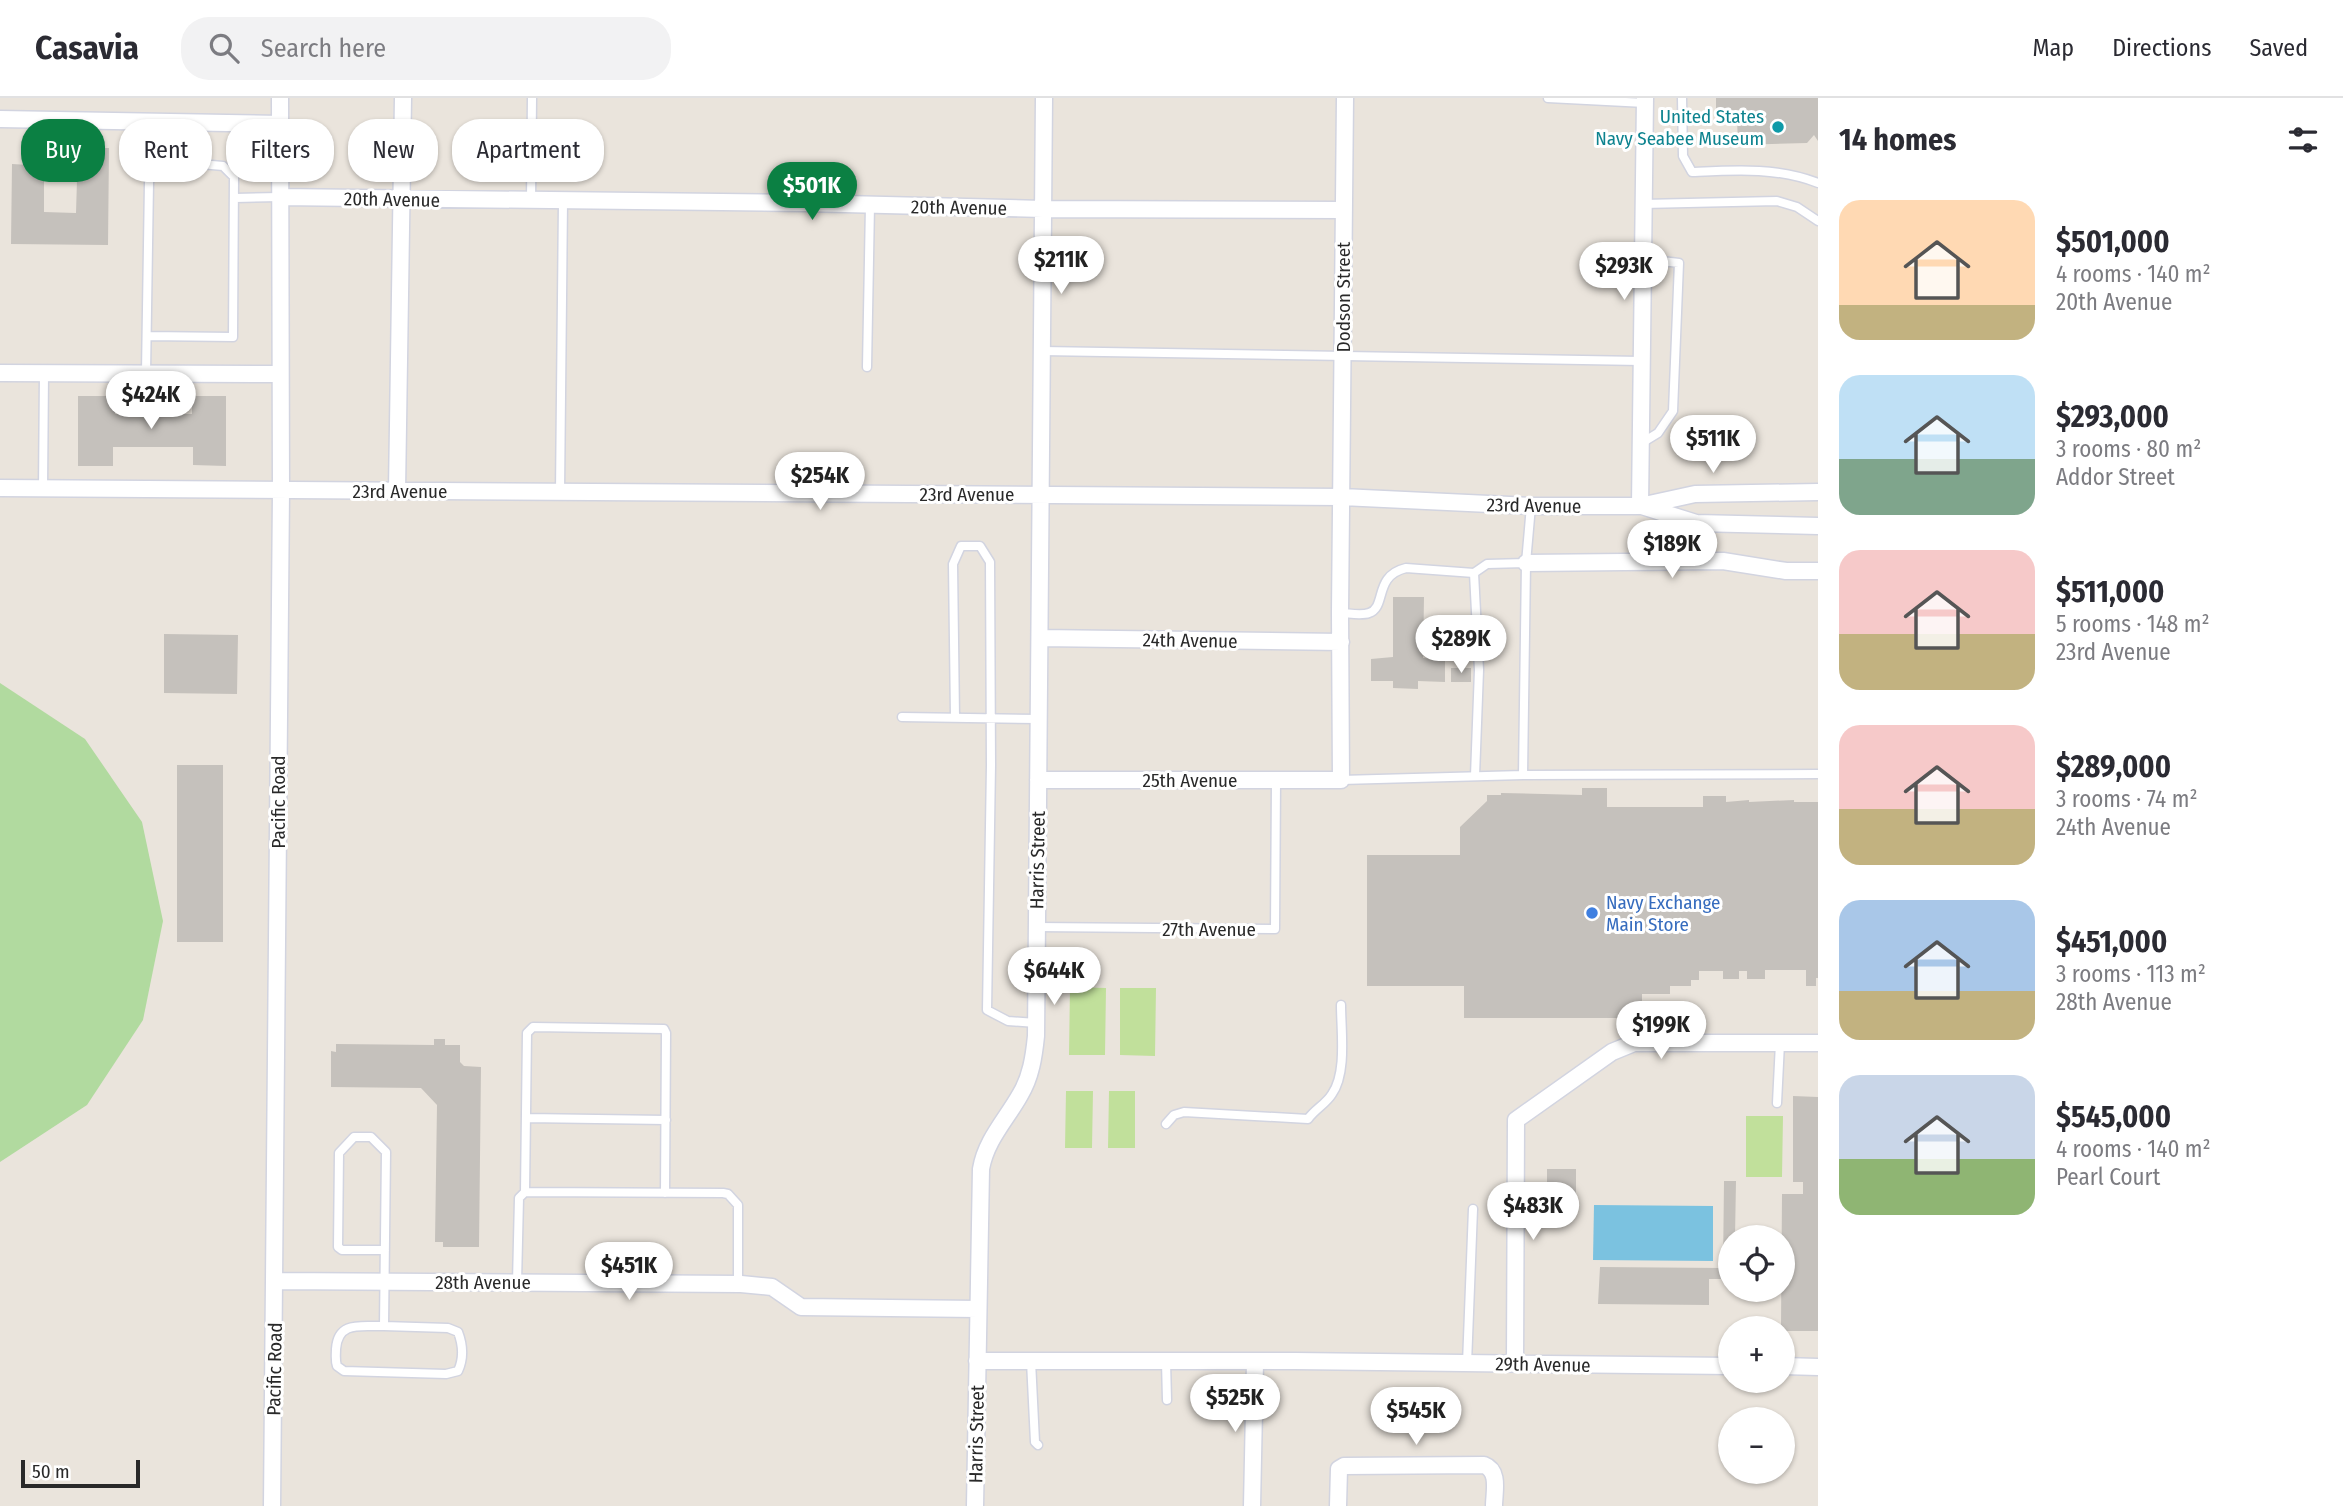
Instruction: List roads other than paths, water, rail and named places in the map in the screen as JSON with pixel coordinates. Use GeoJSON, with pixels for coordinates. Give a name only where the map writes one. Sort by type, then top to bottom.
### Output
{"type":"FeatureCollection","features":[{"type":"Feature","properties":{"kind":"street","name":"Pacific Road"},"geometry":{"type":"LineString","coordinates":[[280,98],[280,119]]}},
{"type":"Feature","properties":{"kind":"street"},"geometry":{"type":"LineString","coordinates":[[397,492],[403,98]]}},
{"type":"Feature","properties":{"kind":"street","name":"Harris Street"},"geometry":{"type":"LineString","coordinates":[[975,1506],[981,1169],[983,1154],[989,1141],[1020,1096],[1027,1080],[1033,1059],[1036,1023],[1044,98]]}},
{"type":"Feature","properties":{"kind":"street","name":"Dodson Street"},"geometry":{"type":"LineString","coordinates":[[1341,780],[1345,98]]}},
{"type":"Feature","properties":{"kind":"street"},"geometry":{"type":"LineString","coordinates":[[1640,506],[1645,100]]}},
{"type":"Feature","properties":{"kind":"street"},"geometry":{"type":"LineString","coordinates":[[0,118],[226,123]]}},
{"type":"Feature","properties":{"kind":"street","name":"Pacific Road"},"geometry":{"type":"LineString","coordinates":[[272,1506],[281,491],[280,182]]}},
{"type":"Feature","properties":{"kind":"street","name":"20th Avenue"},"geometry":{"type":"LineString","coordinates":[[280,197],[1043,209],[1343,210]]}},
{"type":"Feature","properties":{"kind":"street"},"geometry":{"type":"LineString","coordinates":[[0,373],[280,374]]}},
{"type":"Feature","properties":{"kind":"street","name":"23rd Avenue"},"geometry":{"type":"LineString","coordinates":[[0,488],[1342,497],[1531,506],[1640,506],[1695,494],[1818,492]]}},
{"type":"Feature","properties":{"kind":"street","name":"23rd Avenue"},"geometry":{"type":"LineString","coordinates":[[1640,506],[1696,523],[1818,526]]}},
{"type":"Feature","properties":{"kind":"street"},"geometry":{"type":"LineString","coordinates":[[1526,564],[1723,561],[1786,570],[1818,570]]}},
{"type":"Feature","properties":{"kind":"street","name":"24th Avenue"},"geometry":{"type":"LineString","coordinates":[[1040,638],[1341,642]]}},
{"type":"Feature","properties":{"kind":"street","name":"25th Avenue"},"geometry":{"type":"LineString","coordinates":[[1038,780],[1341,780]]}},
{"type":"Feature","properties":{"kind":"street"},"geometry":{"type":"LineString","coordinates":[[1515,1364],[1516,1120],[1612,1052],[1634,1043],[1818,1043]]}},
{"type":"Feature","properties":{"kind":"street","name":"28th Avenue"},"geometry":{"type":"LineString","coordinates":[[275,1281],[769,1285],[801,1307],[978,1309]]}},
{"type":"Feature","properties":{"kind":"street","name":"29th Avenue"},"geometry":{"type":"LineString","coordinates":[[977,1362],[1718,1366]]}},
{"type":"Feature","properties":{"kind":"street"},"geometry":{"type":"LineString","coordinates":[[1252,1506],[1255,1362]]}},
{"type":"Feature","properties":{"kind":"street"},"geometry":{"type":"LineString","coordinates":[[1795,1366],[1818,1367]]}},
{"type":"Feature","properties":{"kind":"street"},"geometry":{"type":"LineString","coordinates":[[1338,1506],[1337,1476],[1343,1466],[1484,1465],[1494,1473],[1494,1506]]}},
{"type":"Feature","properties":{"kind":"lane"},"geometry":{"type":"LineString","coordinates":[[531,201],[532,98]]}},
{"type":"Feature","properties":{"kind":"lane"},"geometry":{"type":"LineString","coordinates":[[1548,98],[1645,100]]}},
{"type":"Feature","properties":{"kind":"lane"},"geometry":{"type":"LineString","coordinates":[[1682,98],[1683,156],[1692,172],[1761,170],[1802,177],[1818,183]]}},
{"type":"Feature","properties":{"kind":"lane"},"geometry":{"type":"LineString","coordinates":[[146,373],[149,182],[155,164],[178,162],[223,166],[234,177],[233,337],[147,336]]}},
{"type":"Feature","properties":{"kind":"lane"},"geometry":{"type":"LineString","coordinates":[[235,198],[280,197]]}},
{"type":"Feature","properties":{"kind":"lane"},"geometry":{"type":"LineString","coordinates":[[559,492],[563,201]]}},
{"type":"Feature","properties":{"kind":"lane"},"geometry":{"type":"LineString","coordinates":[[1643,204],[1777,201],[1797,207],[1818,221]]}},
{"type":"Feature","properties":{"kind":"lane"},"geometry":{"type":"LineString","coordinates":[[867,367],[870,205]]}},
{"type":"Feature","properties":{"kind":"lane"},"geometry":{"type":"LineString","coordinates":[[1640,444],[1658,433],[1673,411],[1679,263],[1662,261],[1643,268]]}},
{"type":"Feature","properties":{"kind":"lane"},"geometry":{"type":"LineString","coordinates":[[1042,351],[1642,361]]}},
{"type":"Feature","properties":{"kind":"lane"},"geometry":{"type":"LineString","coordinates":[[43,489],[44,373]]}},
{"type":"Feature","properties":{"kind":"lane"},"geometry":{"type":"LineString","coordinates":[[1523,775],[1526,564],[1531,506]]}},
{"type":"Feature","properties":{"kind":"lane"},"geometry":{"type":"LineString","coordinates":[[956,718],[953,565],[961,546],[980,546],[990,562],[987,1010],[1008,1021],[1036,1023]]}},
{"type":"Feature","properties":{"kind":"lane"},"geometry":{"type":"LineString","coordinates":[[1340,613],[1369,613],[1376,608],[1383,586],[1390,576],[1406,568],[1474,573],[1487,565],[1526,564]]}},
{"type":"Feature","properties":{"kind":"lane"},"geometry":{"type":"LineString","coordinates":[[1474,573],[1479,670],[1475,776]]}},
{"type":"Feature","properties":{"kind":"lane"},"geometry":{"type":"LineString","coordinates":[[902,717],[1039,719]]}},
{"type":"Feature","properties":{"kind":"lane"},"geometry":{"type":"LineString","coordinates":[[1341,780],[1523,775],[1818,774]]}},
{"type":"Feature","properties":{"kind":"lane","name":"27th Avenue"},"geometry":{"type":"LineString","coordinates":[[1036,927],[1275,929],[1276,780]]}},
{"type":"Feature","properties":{"kind":"lane"},"geometry":{"type":"LineString","coordinates":[[1166,1124],[1174,1115],[1184,1112],[1308,1119],[1330,1098],[1337,1087],[1341,1073],[1341,1005]]}},
{"type":"Feature","properties":{"kind":"lane"},"geometry":{"type":"LineString","coordinates":[[517,1283],[519,1198],[525,1192],[527,1033],[533,1027],[664,1029],[667,1033],[665,1193]]}},
{"type":"Feature","properties":{"kind":"lane"},"geometry":{"type":"LineString","coordinates":[[1777,1103],[1780,1043]]}},
{"type":"Feature","properties":{"kind":"lane"},"geometry":{"type":"LineString","coordinates":[[527,1118],[666,1120]]}},
{"type":"Feature","properties":{"kind":"lane"},"geometry":{"type":"LineString","coordinates":[[384,1326],[385,1282],[386,1152],[373,1138],[354,1137],[339,1153],[338,1247],[342,1250],[385,1250]]}},
{"type":"Feature","properties":{"kind":"lane"},"geometry":{"type":"LineString","coordinates":[[525,1192],[723,1193],[738,1205],[738,1284]]}},
{"type":"Feature","properties":{"kind":"lane"},"geometry":{"type":"LineString","coordinates":[[1467,1364],[1473,1209]]}},
{"type":"Feature","properties":{"kind":"lane"},"geometry":{"type":"LineString","coordinates":[[384,1326],[448,1328],[458,1332],[462,1343],[462,1363],[458,1371],[446,1374],[344,1371],[337,1366],[337,1337],[342,1331],[354,1327],[384,1326]]}},
{"type":"Feature","properties":{"kind":"lane"},"geometry":{"type":"LineString","coordinates":[[1031,1362],[1035,1442],[1038,1445]]}},
{"type":"Feature","properties":{"kind":"lane"},"geometry":{"type":"LineString","coordinates":[[1166,1362],[1167,1400]]}},
{"type":"Feature","properties":{"kind":"water"},"geometry":{"type":"Polygon","coordinates":[[[1594,1205],[1713,1206],[1713,1261],[1593,1260],[1594,1205]]]}},
{"type":"Feature","properties":{"kind":"place","name":"United States Navy Seabee Museum"},"geometry":{"type":"Point","coordinates":[1778,127]}},
{"type":"Feature","properties":{"kind":"place","name":"Navy Exchange Main Store"},"geometry":{"type":"Point","coordinates":[1592,913]}}]}
